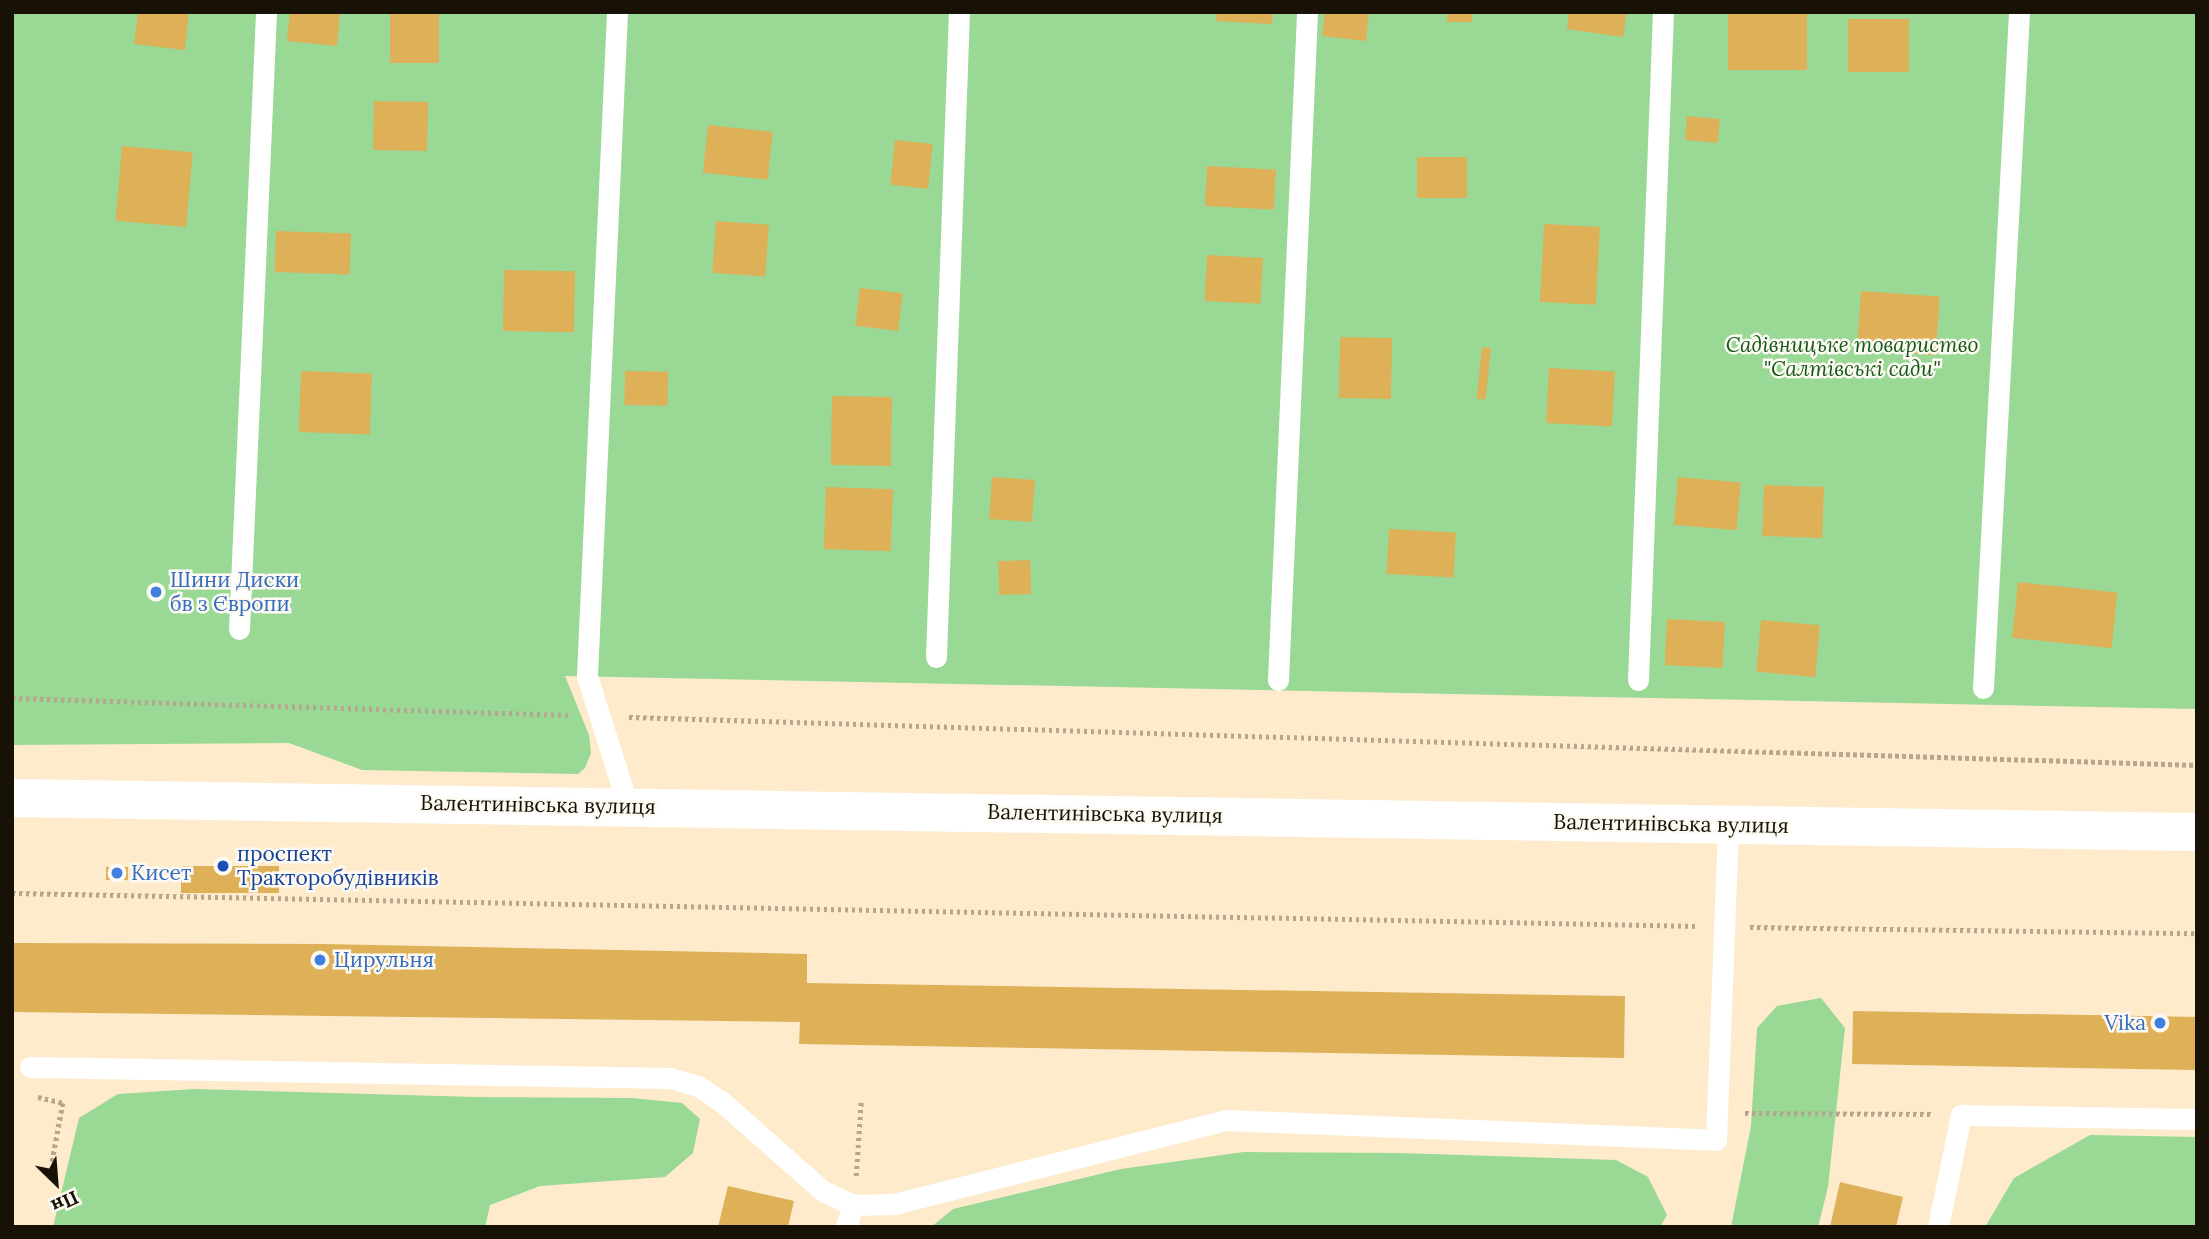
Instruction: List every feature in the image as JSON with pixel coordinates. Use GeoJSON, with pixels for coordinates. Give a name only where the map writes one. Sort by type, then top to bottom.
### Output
{"type":"FeatureCollection","features":[{"type":"Feature","properties":{"kind":"street","name":"Валентинівська вулиця"},"geometry":{"type":"LineString","coordinates":[[12,798],[2197,832]]}},
{"type":"Feature","properties":{"kind":"lane"},"geometry":{"type":"LineString","coordinates":[[239,629],[266,12]]}},
{"type":"Feature","properties":{"kind":"lane"},"geometry":{"type":"LineString","coordinates":[[617,12],[587,676],[628,806]]}},
{"type":"Feature","properties":{"kind":"lane"},"geometry":{"type":"LineString","coordinates":[[936,657],[959,12]]}},
{"type":"Feature","properties":{"kind":"lane"},"geometry":{"type":"LineString","coordinates":[[1278,680],[1307,12]]}},
{"type":"Feature","properties":{"kind":"lane"},"geometry":{"type":"LineString","coordinates":[[1638,680],[1662,12]]}},
{"type":"Feature","properties":{"kind":"lane"},"geometry":{"type":"LineString","coordinates":[[1983,688],[2019,12]]}},
{"type":"Feature","properties":{"kind":"lane"},"geometry":{"type":"LineString","coordinates":[[30,1067],[670,1078],[698,1086],[722,1102],[823,1191],[853,1205],[894,1204],[1225,1120],[1716,1140],[1727,927],[1728,825]]}},
{"type":"Feature","properties":{"kind":"lane"},"geometry":{"type":"LineString","coordinates":[[1938,1227],[1961,1115],[2197,1119]]}},
{"type":"Feature","properties":{"kind":"lane"},"geometry":{"type":"LineString","coordinates":[[846,1227],[853,1205]]}},
{"type":"Feature","properties":{"kind":"path"},"geometry":{"type":"LineString","coordinates":[[12,698],[2197,765]]}},
{"type":"Feature","properties":{"kind":"path"},"geometry":{"type":"LineString","coordinates":[[12,893],[1727,927],[2197,933]]}},
{"type":"Feature","properties":{"kind":"path"},"geometry":{"type":"LineString","coordinates":[[25,1095],[63,1103],[52,1163]]}},
{"type":"Feature","properties":{"kind":"path"},"geometry":{"type":"LineString","coordinates":[[859,1144],[861,1100]]}},
{"type":"Feature","properties":{"kind":"path"},"geometry":{"type":"LineString","coordinates":[[1717,1113],[1961,1115]]}},
{"type":"Feature","properties":{"kind":"green space","name":"Садівницьке товариство \"Салтівські сади\""},"geometry":{"type":"Polygon","coordinates":[[[12,12],[2197,12],[2197,709],[565,676],[589,735],[591,753],[585,768],[578,774],[362,770],[289,743],[12,745],[12,12]]]}},
{"type":"Feature","properties":{"kind":"green space"},"geometry":{"type":"Polygon","coordinates":[[[1821,998],[1845,1028],[1828,1187],[1818,1227],[1731,1227],[1751,1126],[1757,1028],[1777,1006],[1821,998]]]}},
{"type":"Feature","properties":{"kind":"green space"},"geometry":{"type":"Polygon","coordinates":[[[194,1089],[476,1097],[632,1098],[682,1103],[700,1119],[693,1153],[665,1177],[540,1186],[490,1205],[485,1227],[53,1227],[79,1118],[118,1094],[194,1089]]]}},
{"type":"Feature","properties":{"kind":"green space"},"geometry":{"type":"Polygon","coordinates":[[[2090,1135],[2197,1137],[2197,1227],[1985,1227],[2014,1178],[2090,1135]]]}},
{"type":"Feature","properties":{"kind":"green space"},"geometry":{"type":"Polygon","coordinates":[[[1244,1152],[1400,1153],[1616,1160],[1648,1177],[1667,1215],[1660,1227],[931,1227],[953,1209],[1121,1169],[1244,1152]]]}},
{"type":"Feature","properties":{"kind":"building"},"geometry":{"type":"Polygon","coordinates":[[[138,12],[189,12],[185,50],[134,44],[138,12]]]}},
{"type":"Feature","properties":{"kind":"building"},"geometry":{"type":"Polygon","coordinates":[[[290,12],[340,12],[337,46],[287,41],[290,12]]]}},
{"type":"Feature","properties":{"kind":"building"},"geometry":{"type":"Polygon","coordinates":[[[390,12],[439,12],[439,63],[390,63],[390,12]]]}},
{"type":"Feature","properties":{"kind":"building"},"geometry":{"type":"Polygon","coordinates":[[[1217,12],[1273,12],[1272,24],[1216,21],[1217,12]]]}},
{"type":"Feature","properties":{"kind":"building"},"geometry":{"type":"Polygon","coordinates":[[[1325,12],[1369,12],[1366,41],[1322,36],[1325,12]]]}},
{"type":"Feature","properties":{"kind":"building"},"geometry":{"type":"Polygon","coordinates":[[[1447,12],[1472,12],[1472,22],[1447,22],[1447,12]]]}},
{"type":"Feature","properties":{"kind":"building"},"geometry":{"type":"Polygon","coordinates":[[[1569,12],[1627,12],[1623,37],[1567,29],[1569,12]]]}},
{"type":"Feature","properties":{"kind":"building"},"geometry":{"type":"Polygon","coordinates":[[[1728,12],[1807,12],[1807,70],[1728,70],[1728,12]]]}},
{"type":"Feature","properties":{"kind":"building"},"geometry":{"type":"Polygon","coordinates":[[[1848,19],[1909,19],[1909,72],[1848,72],[1848,19]]]}},
{"type":"Feature","properties":{"kind":"building"},"geometry":{"type":"Polygon","coordinates":[[[374,101],[428,102],[427,151],[373,150],[374,101]]]}},
{"type":"Feature","properties":{"kind":"building"},"geometry":{"type":"Polygon","coordinates":[[[1687,116],[1720,119],[1718,143],[1685,140],[1687,116]]]}},
{"type":"Feature","properties":{"kind":"building"},"geometry":{"type":"Polygon","coordinates":[[[708,125],[773,132],[768,180],[703,173],[708,125]]]}},
{"type":"Feature","properties":{"kind":"building"},"geometry":{"type":"Polygon","coordinates":[[[895,140],[933,144],[928,189],[890,185],[895,140]]]}},
{"type":"Feature","properties":{"kind":"building"},"geometry":{"type":"Polygon","coordinates":[[[122,146],[193,152],[186,227],[115,221],[122,146]]]}},
{"type":"Feature","properties":{"kind":"building"},"geometry":{"type":"Polygon","coordinates":[[[1417,157],[1467,157],[1467,198],[1417,198],[1417,157]]]}},
{"type":"Feature","properties":{"kind":"building"},"geometry":{"type":"Polygon","coordinates":[[[1207,166],[1276,170],[1274,210],[1205,206],[1207,166]]]}},
{"type":"Feature","properties":{"kind":"building"},"geometry":{"type":"Polygon","coordinates":[[[716,221],[769,225],[765,277],[712,273],[716,221]]]}},
{"type":"Feature","properties":{"kind":"building"},"geometry":{"type":"Polygon","coordinates":[[[1544,224],[1600,227],[1596,305],[1540,302],[1544,224]]]}},
{"type":"Feature","properties":{"kind":"building"},"geometry":{"type":"Polygon","coordinates":[[[276,231],[351,234],[350,275],[275,272],[276,231]]]}},
{"type":"Feature","properties":{"kind":"building"},"geometry":{"type":"Polygon","coordinates":[[[1207,255],[1263,258],[1261,304],[1205,301],[1207,255]]]}},
{"type":"Feature","properties":{"kind":"building"},"geometry":{"type":"Polygon","coordinates":[[[504,270],[575,271],[574,332],[503,331],[504,270]]]}},
{"type":"Feature","properties":{"kind":"building"},"geometry":{"type":"Polygon","coordinates":[[[860,288],[903,293],[898,331],[855,326],[860,288]]]}},
{"type":"Feature","properties":{"kind":"building"},"geometry":{"type":"Polygon","coordinates":[[[1861,291],[1940,297],[1936,355],[1857,350],[1861,291]]]}},
{"type":"Feature","properties":{"kind":"building"},"geometry":{"type":"Polygon","coordinates":[[[1340,337],[1392,338],[1391,399],[1339,398],[1340,337]]]}},
{"type":"Feature","properties":{"kind":"building"},"geometry":{"type":"Polygon","coordinates":[[[1482,347],[1491,348],[1486,400],[1477,399],[1482,347]]]}},
{"type":"Feature","properties":{"kind":"building"},"geometry":{"type":"Polygon","coordinates":[[[1549,368],[1615,371],[1612,426],[1546,423],[1549,368]]]}},
{"type":"Feature","properties":{"kind":"building"},"geometry":{"type":"Polygon","coordinates":[[[301,371],[372,373],[370,434],[299,432],[301,371]]]}},
{"type":"Feature","properties":{"kind":"building"},"geometry":{"type":"Polygon","coordinates":[[[625,371],[668,372],[667,406],[624,405],[625,371]]]}},
{"type":"Feature","properties":{"kind":"building"},"geometry":{"type":"Polygon","coordinates":[[[832,396],[892,397],[891,466],[831,465],[832,396]]]}},
{"type":"Feature","properties":{"kind":"building"},"geometry":{"type":"Polygon","coordinates":[[[992,477],[1035,480],[1032,522],[989,519],[992,477]]]}},
{"type":"Feature","properties":{"kind":"building"},"geometry":{"type":"Polygon","coordinates":[[[1678,477],[1741,482],[1737,530],[1674,525],[1678,477]]]}},
{"type":"Feature","properties":{"kind":"building"},"geometry":{"type":"Polygon","coordinates":[[[1764,485],[1824,487],[1822,538],[1762,536],[1764,485]]]}},
{"type":"Feature","properties":{"kind":"building"},"geometry":{"type":"Polygon","coordinates":[[[826,487],[893,489],[891,551],[824,549],[826,487]]]}},
{"type":"Feature","properties":{"kind":"building"},"geometry":{"type":"Polygon","coordinates":[[[1389,529],[1456,533],[1454,577],[1387,574],[1389,529]]]}},
{"type":"Feature","properties":{"kind":"building"},"geometry":{"type":"Polygon","coordinates":[[[1030,560],[1031,594],[999,595],[998,561],[1030,560]]]}},
{"type":"Feature","properties":{"kind":"building"},"geometry":{"type":"Polygon","coordinates":[[[2018,582],[2117,592],[2112,648],[2012,638],[2018,582]]]}},
{"type":"Feature","properties":{"kind":"building"},"geometry":{"type":"Polygon","coordinates":[[[1667,619],[1725,622],[1723,668],[1665,665],[1667,619]]]}},
{"type":"Feature","properties":{"kind":"building"},"geometry":{"type":"Polygon","coordinates":[[[1761,620],[1820,625],[1815,677],[1756,672],[1761,620]]]}},
{"type":"Feature","properties":{"kind":"building"},"geometry":{"type":"Polygon","coordinates":[[[181,866],[279,866],[279,893],[181,893],[181,866]]]}},
{"type":"Feature","properties":{"kind":"building","name":"Кисет"},"geometry":{"type":"Polygon","coordinates":[[[106,867],[128,867],[128,880],[106,880],[106,867]]]}},
{"type":"Feature","properties":{"kind":"building"},"geometry":{"type":"Polygon","coordinates":[[[12,943],[323,944],[807,954],[807,983],[1625,996],[1624,1058],[799,1044],[800,1022],[12,1012],[12,943]]]}},
{"type":"Feature","properties":{"kind":"building"},"geometry":{"type":"Polygon","coordinates":[[[1853,1011],[2197,1017],[2196,1070],[1852,1064],[1853,1011]]]}},
{"type":"Feature","properties":{"kind":"building"},"geometry":{"type":"Polygon","coordinates":[[[1840,1182],[1903,1197],[1896,1227],[1830,1227],[1840,1182]]]}},
{"type":"Feature","properties":{"kind":"building"},"geometry":{"type":"Polygon","coordinates":[[[728,1186],[794,1201],[788,1227],[718,1227],[728,1186]]]}},
{"type":"Feature","properties":{"kind":"place","name":"Шини Диски бв з Європи"},"geometry":{"type":"Point","coordinates":[156,592]}},
{"type":"Feature","properties":{"kind":"place","name":"проспект Тракторобудівників"},"geometry":{"type":"Point","coordinates":[223,866]}},
{"type":"Feature","properties":{"kind":"place","name":"Кисет"},"geometry":{"type":"Point","coordinates":[117,873]}},
{"type":"Feature","properties":{"kind":"place","name":"Цирульня"},"geometry":{"type":"Point","coordinates":[320,960]}},
{"type":"Feature","properties":{"kind":"place","name":"Vika"},"geometry":{"type":"Point","coordinates":[2160,1023]}}]}
